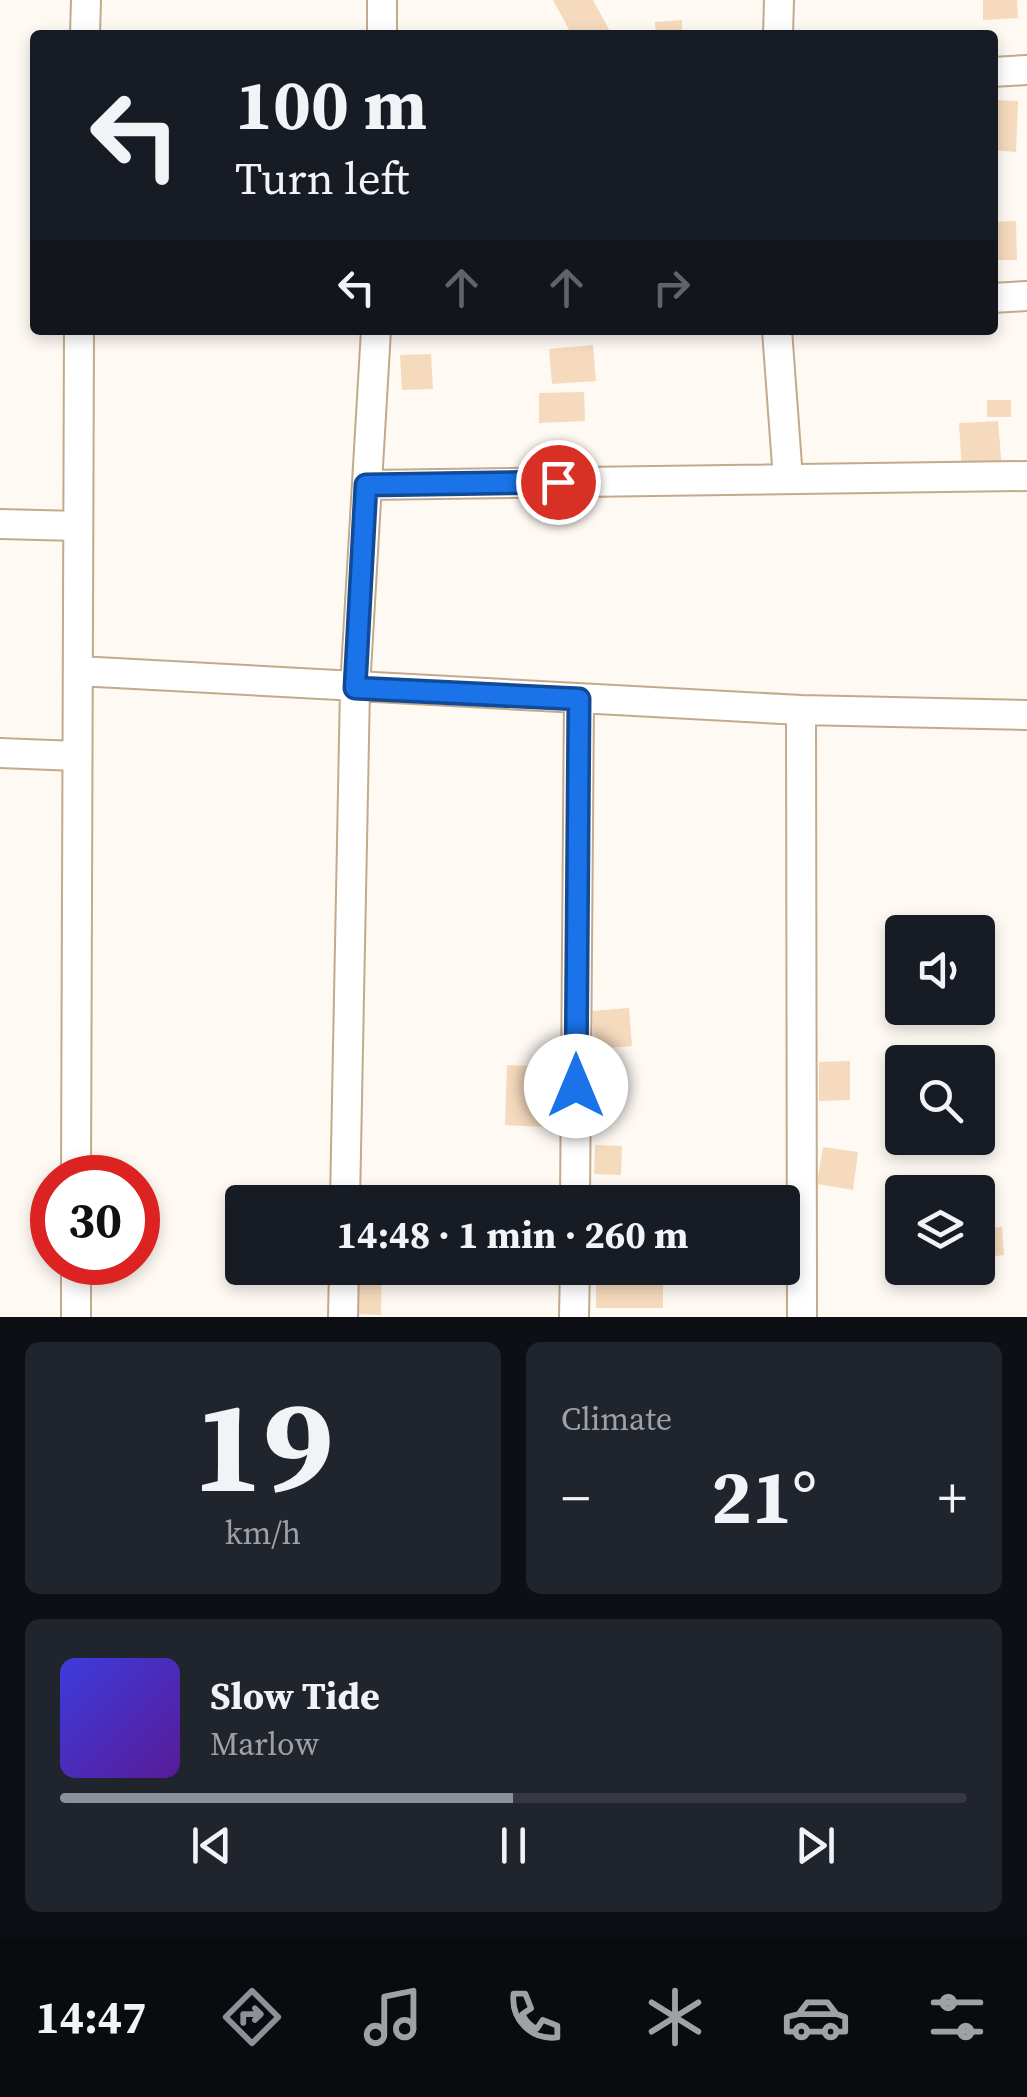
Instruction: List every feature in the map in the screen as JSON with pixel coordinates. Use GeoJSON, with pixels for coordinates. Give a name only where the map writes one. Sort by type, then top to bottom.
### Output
{"type":"FeatureCollection","features":[{"type":"Feature","properties":{"kind":"street"},"geometry":{"type":"LineString","coordinates":[[85,30],[86,0]]}},
{"type":"Feature","properties":{"kind":"street"},"geometry":{"type":"LineString","coordinates":[[382,0],[382,30]]}},
{"type":"Feature","properties":{"kind":"street"},"geometry":{"type":"LineString","coordinates":[[778,30],[779,0]]}},
{"type":"Feature","properties":{"kind":"street"},"geometry":{"type":"LineString","coordinates":[[998,72],[1027,70]]}},
{"type":"Feature","properties":{"kind":"street"},"geometry":{"type":"LineString","coordinates":[[998,298],[1027,296]]}},
{"type":"Feature","properties":{"kind":"street"},"geometry":{"type":"LineString","coordinates":[[76,1155],[78,335]]}},
{"type":"Feature","properties":{"kind":"street"},"geometry":{"type":"LineString","coordinates":[[345,1185],[355,688],[376,335]]}},
{"type":"Feature","properties":{"kind":"street"},"geometry":{"type":"LineString","coordinates":[[777,335],[788,480]]}},
{"type":"Feature","properties":{"kind":"street"},"geometry":{"type":"LineString","coordinates":[[366,485],[1027,476]]}},
{"type":"Feature","properties":{"kind":"street"},"geometry":{"type":"LineString","coordinates":[[0,524],[78,526]]}},
{"type":"Feature","properties":{"kind":"street"},"geometry":{"type":"LineString","coordinates":[[78,670],[801,710],[1027,715]]}},
{"type":"Feature","properties":{"kind":"street"},"geometry":{"type":"LineString","coordinates":[[575,1185],[579,699]]}},
{"type":"Feature","properties":{"kind":"street"},"geometry":{"type":"LineString","coordinates":[[801,710],[802,1317]]}},
{"type":"Feature","properties":{"kind":"street"},"geometry":{"type":"LineString","coordinates":[[0,753],[77,756]]}},
{"type":"Feature","properties":{"kind":"street"},"geometry":{"type":"LineString","coordinates":[[76,1285],[76,1317]]}},
{"type":"Feature","properties":{"kind":"street"},"geometry":{"type":"LineString","coordinates":[[343,1317],[344,1285]]}},
{"type":"Feature","properties":{"kind":"street"},"geometry":{"type":"LineString","coordinates":[[574,1317],[575,1285]]}},
{"type":"Feature","properties":{"kind":"building"},"geometry":{"type":"Polygon","coordinates":[[[553,0],[593,0],[609,30],[569,30],[553,0]]]}},
{"type":"Feature","properties":{"kind":"building"},"geometry":{"type":"Polygon","coordinates":[[[983,0],[1017,0],[1018,18],[983,20],[983,0]]]}},
{"type":"Feature","properties":{"kind":"building"},"geometry":{"type":"Polygon","coordinates":[[[682,20],[682,30],[656,30],[655,22],[682,20]]]}},
{"type":"Feature","properties":{"kind":"building"},"geometry":{"type":"Polygon","coordinates":[[[998,100],[1018,101],[1016,152],[998,150],[998,100]]]}},
{"type":"Feature","properties":{"kind":"building"},"geometry":{"type":"Polygon","coordinates":[[[1016,221],[1017,260],[998,260],[998,222],[1016,221]]]}},
{"type":"Feature","properties":{"kind":"building"},"geometry":{"type":"Polygon","coordinates":[[[593,345],[596,381],[552,384],[549,349],[593,345]]]}},
{"type":"Feature","properties":{"kind":"building"},"geometry":{"type":"Polygon","coordinates":[[[431,354],[433,389],[402,390],[400,355],[431,354]]]}},
{"type":"Feature","properties":{"kind":"building"},"geometry":{"type":"Polygon","coordinates":[[[584,392],[585,421],[539,423],[539,393],[584,392]]]}},
{"type":"Feature","properties":{"kind":"building"},"geometry":{"type":"Polygon","coordinates":[[[987,400],[1011,400],[1011,417],[987,417],[987,400]]]}},
{"type":"Feature","properties":{"kind":"building"},"geometry":{"type":"Polygon","coordinates":[[[998,421],[1002,469],[962,472],[959,423],[998,421]]]}},
{"type":"Feature","properties":{"kind":"building"},"geometry":{"type":"Polygon","coordinates":[[[629,1008],[632,1046],[595,1049],[592,1011],[629,1008]]]}},
{"type":"Feature","properties":{"kind":"building"},"geometry":{"type":"Polygon","coordinates":[[[850,1061],[850,1100],[819,1101],[819,1062],[850,1061]]]}},
{"type":"Feature","properties":{"kind":"building"},"geometry":{"type":"Polygon","coordinates":[[[507,1065],[549,1067],[546,1127],[505,1125],[507,1065]]]}},
{"type":"Feature","properties":{"kind":"building"},"geometry":{"type":"Polygon","coordinates":[[[595,1145],[622,1146],[621,1175],[594,1174],[595,1145]]]}},
{"type":"Feature","properties":{"kind":"building"},"geometry":{"type":"Polygon","coordinates":[[[823,1147],[858,1152],[853,1190],[817,1184],[823,1147]]]}},
{"type":"Feature","properties":{"kind":"building"},"geometry":{"type":"Polygon","coordinates":[[[1002,1227],[1004,1255],[995,1256],[995,1228],[1002,1227]]]}},
{"type":"Feature","properties":{"kind":"building"},"geometry":{"type":"Polygon","coordinates":[[[354,1285],[382,1285],[381,1315],[353,1314],[354,1285]]]}},
{"type":"Feature","properties":{"kind":"building"},"geometry":{"type":"Polygon","coordinates":[[[596,1285],[663,1285],[663,1308],[596,1308],[596,1285]]]}},
{"type":"Feature","properties":{"kind":"route"},"geometry":{"type":"LineString","coordinates":[[558,482],[366,485],[355,688],[579,699],[576,1086]]}}]}
